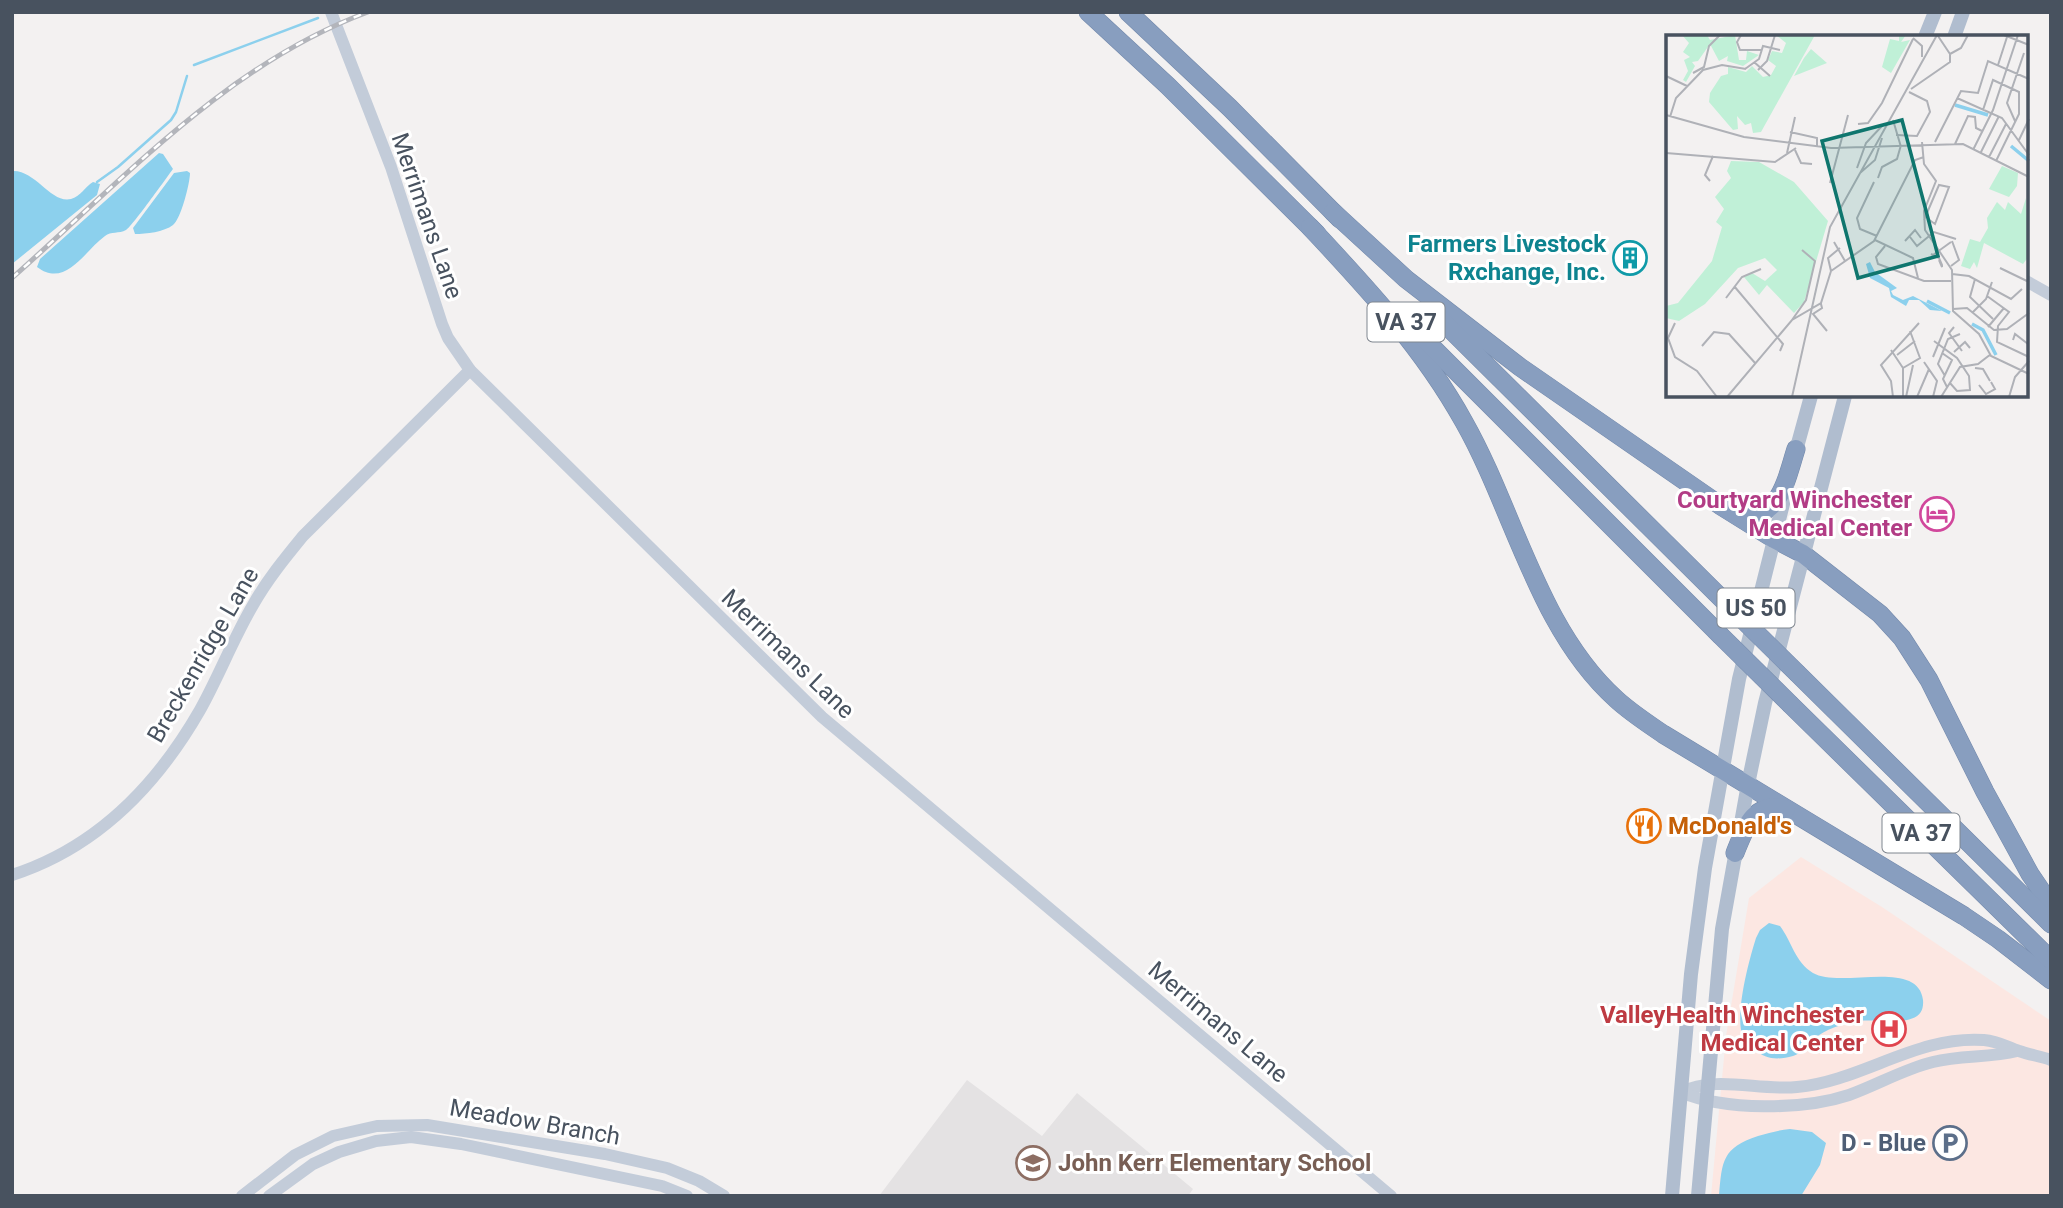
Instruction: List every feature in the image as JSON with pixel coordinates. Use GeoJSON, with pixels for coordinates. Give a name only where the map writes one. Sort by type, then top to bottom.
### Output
{"type":"FeatureCollection","features":[{"type":"Feature","properties":{"kind":"highway","name":"VA 37"},"geometry":{"type":"LineString","coordinates":[[1088,12],[1168,86],[2051,960]]}},
{"type":"Feature","properties":{"kind":"highway","name":"VA 37"},"geometry":{"type":"LineString","coordinates":[[1128,12],[1230,108],[1729,607],[2051,924]]}},
{"type":"Feature","properties":{"kind":"highway"},"geometry":{"type":"LineString","coordinates":[[1333,212],[1406,279],[1492,347],[1721,506],[1774,540],[1803,554],[1870,604],[1891,625],[1915,656],[2030,874],[2051,905]]}},
{"type":"Feature","properties":{"kind":"highway"},"geometry":{"type":"LineString","coordinates":[[1310,227],[1401,327],[1446,390],[1489,472],[1547,602],[1579,656],[1616,699],[1722,770],[1964,916],[2051,980]]}},
{"type":"Feature","properties":{"kind":"highway"},"geometry":{"type":"LineString","coordinates":[[1721,506],[1752,514],[1759,514],[1772,506],[1782,489],[1796,449]]}},
{"type":"Feature","properties":{"kind":"highway"},"geometry":{"type":"LineString","coordinates":[[1735,853],[1746,828],[1762,809],[1775,807],[1793,812]]}},
{"type":"Feature","properties":{"kind":"main road","name":"Merrimans Lane"},"geometry":{"type":"LineString","coordinates":[[331,12],[391,167],[442,324],[448,338],[470,370],[831,725],[1391,1196]]}},
{"type":"Feature","properties":{"kind":"main road"},"geometry":{"type":"LineString","coordinates":[[1926,35],[1935,12]]}},
{"type":"Feature","properties":{"kind":"main road"},"geometry":{"type":"LineString","coordinates":[[1955,35],[1963,12]]}},
{"type":"Feature","properties":{"kind":"main road"},"geometry":{"type":"LineString","coordinates":[[2028,282],[2051,295]]}},
{"type":"Feature","properties":{"kind":"main road","name":"Breckenridge Lane"},"geometry":{"type":"LineString","coordinates":[[12,875],[52,860],[76,847],[135,799],[163,766],[188,730],[253,605],[282,561],[303,536],[470,370]]}},
{"type":"Feature","properties":{"kind":"main road","name":"US 50"},"geometry":{"type":"LineString","coordinates":[[1672,1196],[1701,898],[1722,770],[1748,638],[1811,397]]}},
{"type":"Feature","properties":{"kind":"main road","name":"US 50"},"geometry":{"type":"LineString","coordinates":[[1698,1196],[1722,929],[1735,853],[1765,703],[1845,397]]}},
{"type":"Feature","properties":{"kind":"main road"},"geometry":{"type":"LineString","coordinates":[[1681,1092],[1696,1084],[1707,1083],[1768,1088],[1817,1085],[1856,1074],[1928,1046],[1959,1041],[1994,1041],[2017,1051],[2051,1060]]}},
{"type":"Feature","properties":{"kind":"main road"},"geometry":{"type":"LineString","coordinates":[[1681,1092],[1706,1101],[1774,1106],[1815,1103],[1848,1095],[1930,1062],[2017,1051]]}},
{"type":"Feature","properties":{"kind":"main road","name":"Meadow Branch"},"geometry":{"type":"LineString","coordinates":[[242,1196],[291,1158],[332,1136],[377,1126],[427,1125],[605,1154],[667,1168],[699,1181],[724,1196]]}},
{"type":"Feature","properties":{"kind":"main road","name":"Meadow Branch"},"geometry":{"type":"LineString","coordinates":[[269,1196],[313,1164],[339,1152],[376,1141],[411,1137],[461,1144],[662,1186],[687,1196]]}},
{"type":"Feature","properties":{"kind":"shaded area","name":"ValleyHealth Winchester Medical Center"},"geometry":{"type":"Polygon","coordinates":[[[1801,857],[1882,907],[2051,1021],[2051,1196],[1711,1196],[1726,1036],[1749,898],[1801,857]]]}},
{"type":"Feature","properties":{"kind":"shaded area","name":"John Kerr Elementary School"},"geometry":{"type":"Polygon","coordinates":[[[967,1080],[1042,1136],[1077,1093],[1193,1189],[1188,1196],[879,1196],[967,1080]]]}},
{"type":"Feature","properties":{"kind":"water"},"geometry":{"type":"Polygon","coordinates":[[[159,153],[163,154],[173,169],[126,230],[105,236],[66,271],[47,273],[37,267],[40,259],[159,153]]]}},
{"type":"Feature","properties":{"kind":"water"},"geometry":{"type":"Polygon","coordinates":[[[12,171],[28,175],[64,199],[74,198],[93,182],[100,184],[97,195],[12,264],[12,171]]]}},
{"type":"Feature","properties":{"kind":"water"},"geometry":{"type":"Polygon","coordinates":[[[174,173],[190,173],[182,209],[173,225],[160,231],[135,234],[133,228],[174,173]]]}},
{"type":"Feature","properties":{"kind":"water"},"geometry":{"type":"Polygon","coordinates":[[[1769,923],[1780,926],[1798,958],[1813,973],[1825,977],[1893,977],[1908,980],[1918,987],[1923,1000],[1922,1010],[1917,1016],[1899,1021],[1857,1021],[1834,1027],[1818,1035],[1793,1056],[1777,1058],[1763,1055],[1743,1037],[1740,1016],[1756,938],[1760,930],[1769,923]]]}},
{"type":"Feature","properties":{"kind":"water"},"geometry":{"type":"Polygon","coordinates":[[[1790,1129],[1812,1132],[1826,1143],[1820,1165],[1801,1196],[1719,1196],[1723,1165],[1731,1151],[1758,1136],[1790,1129]]]}},
{"type":"Feature","properties":{"kind":"waterway"},"geometry":{"type":"LineString","coordinates":[[194,65],[318,18]]}},
{"type":"Feature","properties":{"kind":"waterway"},"geometry":{"type":"LineString","coordinates":[[97,182],[171,120],[187,76]]}},
{"type":"Feature","properties":{"kind":"railway"},"geometry":{"type":"LineString","coordinates":[[12,278],[136,164],[223,93],[268,62],[317,34],[368,12]]}},
{"type":"Feature","properties":{"kind":"place","name":"Farmers Livestock Rxchange, Inc."},"geometry":{"type":"Point","coordinates":[1630,258]}},
{"type":"Feature","properties":{"kind":"place","name":"Courtyard Winchester Medical Center"},"geometry":{"type":"Point","coordinates":[1937,514]}},
{"type":"Feature","properties":{"kind":"place","name":"McDonald's"},"geometry":{"type":"Point","coordinates":[1644,826]}},
{"type":"Feature","properties":{"kind":"place","name":"ValleyHealth Winchester Medical Center"},"geometry":{"type":"Point","coordinates":[1889,1029]}},
{"type":"Feature","properties":{"kind":"place","name":"D - Blue"},"geometry":{"type":"Point","coordinates":[1950,1143]}},
{"type":"Feature","properties":{"kind":"place","name":"John Kerr Elementary School"},"geometry":{"type":"Point","coordinates":[1033,1163]}}]}
